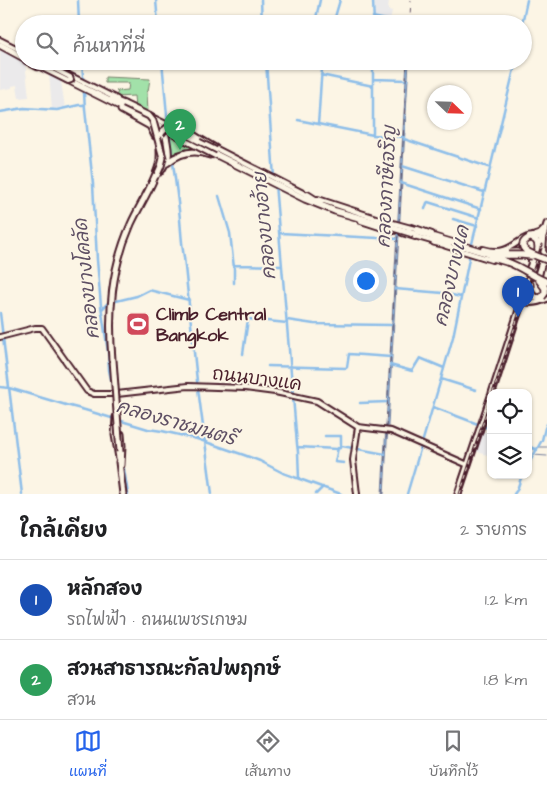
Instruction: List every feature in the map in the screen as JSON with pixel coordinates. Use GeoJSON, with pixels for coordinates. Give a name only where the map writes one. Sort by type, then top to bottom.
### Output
{"type":"FeatureCollection","features":[{"type":"Feature","properties":{"kind":"highway"},"geometry":{"type":"LineString","coordinates":[[0,44],[15,52]]}},
{"type":"Feature","properties":{"kind":"highway"},"geometry":{"type":"LineString","coordinates":[[52,70],[120,103],[163,128],[173,131],[279,185],[320,203],[382,223]]}},
{"type":"Feature","properties":{"kind":"highway"},"geometry":{"type":"LineString","coordinates":[[89,89],[112,98],[163,128]]}},
{"type":"Feature","properties":{"kind":"highway"},"geometry":{"type":"LineString","coordinates":[[120,103],[132,115]]}},
{"type":"Feature","properties":{"kind":"highway"},"geometry":{"type":"LineString","coordinates":[[279,185],[320,203]]}},
{"type":"Feature","properties":{"kind":"highway"},"geometry":{"type":"LineString","coordinates":[[290,194],[306,197],[356,219]]}},
{"type":"Feature","properties":{"kind":"highway"},"geometry":{"type":"LineString","coordinates":[[335,211],[414,232],[452,245]]}},
{"type":"Feature","properties":{"kind":"highway"},"geometry":{"type":"LineString","coordinates":[[414,232],[467,248]]}},
{"type":"Feature","properties":{"kind":"highway"},"geometry":{"type":"LineString","coordinates":[[539,252],[537,242],[532,237],[525,240],[525,250],[547,260]]}},
{"type":"Feature","properties":{"kind":"highway"},"geometry":{"type":"LineString","coordinates":[[435,239],[444,238]]}},
{"type":"Feature","properties":{"kind":"highway"},"geometry":{"type":"LineString","coordinates":[[435,239],[508,259],[520,267],[529,269],[547,282]]}},
{"type":"Feature","properties":{"kind":"highway"},"geometry":{"type":"LineString","coordinates":[[508,259],[526,255],[547,260]]}},
{"type":"Feature","properties":{"kind":"highway"},"geometry":{"type":"LineString","coordinates":[[528,285],[533,296],[545,298],[544,285],[529,269]]}},
{"type":"Feature","properties":{"kind":"main road"},"geometry":{"type":"LineString","coordinates":[[49,70],[68,82],[72,80],[70,77],[55,70]]}},
{"type":"Feature","properties":{"kind":"main road"},"geometry":{"type":"LineString","coordinates":[[50,70],[81,85]]}},
{"type":"Feature","properties":{"kind":"main road"},"geometry":{"type":"LineString","coordinates":[[89,89],[128,114],[159,130],[163,128]]}},
{"type":"Feature","properties":{"kind":"main road"},"geometry":{"type":"LineString","coordinates":[[112,98],[149,116],[153,122],[163,158],[127,239],[118,268],[112,302]]}},
{"type":"Feature","properties":{"kind":"main road"},"geometry":{"type":"LineString","coordinates":[[121,110],[163,128],[171,159]]}},
{"type":"Feature","properties":{"kind":"main road"},"geometry":{"type":"LineString","coordinates":[[147,124],[152,128],[156,138],[161,166]]}},
{"type":"Feature","properties":{"kind":"main road"},"geometry":{"type":"LineString","coordinates":[[153,184],[161,166],[161,134],[164,130],[174,126],[180,127],[198,138],[226,162],[271,181]]}},
{"type":"Feature","properties":{"kind":"main road"},"geometry":{"type":"LineString","coordinates":[[156,138],[157,133],[163,128]]}},
{"type":"Feature","properties":{"kind":"main road"},"geometry":{"type":"LineString","coordinates":[[173,131],[215,152]]}},
{"type":"Feature","properties":{"kind":"main road"},"geometry":{"type":"LineString","coordinates":[[173,131],[215,152]]}},
{"type":"Feature","properties":{"kind":"main road"},"geometry":{"type":"LineString","coordinates":[[215,152],[184,134],[180,135],[181,138],[215,152],[230,156],[271,181]]}},
{"type":"Feature","properties":{"kind":"main road"},"geometry":{"type":"LineString","coordinates":[[124,494],[120,453],[116,438],[118,414],[111,342],[115,273],[124,241],[161,166],[171,159],[193,151],[215,152]]}},
{"type":"Feature","properties":{"kind":"main road"},"geometry":{"type":"LineString","coordinates":[[279,185],[290,194],[314,206],[394,230],[394,222],[306,197]]}},
{"type":"Feature","properties":{"kind":"main road"},"geometry":{"type":"LineString","coordinates":[[358,212],[382,223]]}},
{"type":"Feature","properties":{"kind":"main road"},"geometry":{"type":"LineString","coordinates":[[356,219],[382,223]]}},
{"type":"Feature","properties":{"kind":"main road"},"geometry":{"type":"LineString","coordinates":[[547,224],[543,251],[547,260]]}},
{"type":"Feature","properties":{"kind":"main road"},"geometry":{"type":"LineString","coordinates":[[532,237],[541,233],[547,224]]}},
{"type":"Feature","properties":{"kind":"main road"},"geometry":{"type":"LineString","coordinates":[[435,239],[429,242],[402,233],[402,226],[405,225],[435,239],[467,248]]}},
{"type":"Feature","properties":{"kind":"main road"},"geometry":{"type":"LineString","coordinates":[[494,251],[505,249],[524,238],[545,236]]}},
{"type":"Feature","properties":{"kind":"main road"},"geometry":{"type":"LineString","coordinates":[[494,389],[545,236]]}},
{"type":"Feature","properties":{"kind":"main road"},"geometry":{"type":"LineString","coordinates":[[444,238],[467,248]]}},
{"type":"Feature","properties":{"kind":"main road"},"geometry":{"type":"LineString","coordinates":[[475,251],[517,268],[529,269]]}},
{"type":"Feature","properties":{"kind":"main road"},"geometry":{"type":"LineString","coordinates":[[475,251],[525,252],[531,257],[532,261],[529,269],[528,285]]}},
{"type":"Feature","properties":{"kind":"main road"},"geometry":{"type":"LineString","coordinates":[[529,269],[539,252]]}},
{"type":"Feature","properties":{"kind":"main road"},"geometry":{"type":"LineString","coordinates":[[547,268],[544,283],[547,287]]}},
{"type":"Feature","properties":{"kind":"main road"},"geometry":{"type":"LineString","coordinates":[[523,300],[527,303],[540,302],[545,298]]}},
{"type":"Feature","properties":{"kind":"main road"},"geometry":{"type":"LineString","coordinates":[[494,389],[521,312],[523,300]]}},
{"type":"Feature","properties":{"kind":"main road"},"geometry":{"type":"LineString","coordinates":[[521,312],[525,305],[534,302]]}},
{"type":"Feature","properties":{"kind":"main road","name":"ถนนบางแค"},"geometry":{"type":"LineString","coordinates":[[2,337],[35,328],[42,328],[85,390],[94,394],[115,394],[198,386],[275,392],[320,402],[358,427],[390,430],[470,464]]}},
{"type":"Feature","properties":{"kind":"main road"},"geometry":{"type":"LineString","coordinates":[[111,342],[118,406],[124,494]]}},
{"type":"Feature","properties":{"kind":"main road"},"geometry":{"type":"LineString","coordinates":[[460,494],[487,410]]}},
{"type":"Feature","properties":{"kind":"main road"},"geometry":{"type":"LineString","coordinates":[[482,426],[487,413]]}},
{"type":"Feature","properties":{"kind":"main road"},"geometry":{"type":"LineString","coordinates":[[357,494],[353,460],[358,427]]}},
{"type":"Feature","properties":{"kind":"shaded area"},"geometry":{"type":"Polygon","coordinates":[[[375,0],[389,0],[388,10],[392,11],[391,15],[375,15],[375,0]]]}},
{"type":"Feature","properties":{"kind":"shaded area"},"geometry":{"type":"Polygon","coordinates":[[[0,50],[15,57],[15,70],[26,70],[29,97],[19,98],[17,85],[0,90],[0,50]]]}},
{"type":"Feature","properties":{"kind":"shaded area"},"geometry":{"type":"Polygon","coordinates":[[[49,74],[61,81],[65,108],[52,109],[49,74]]]}},
{"type":"Feature","properties":{"kind":"shaded area"},"geometry":{"type":"Polygon","coordinates":[[[482,431],[487,432],[487,455],[476,451],[482,431]]]}},
{"type":"Feature","properties":{"kind":"green space"},"geometry":{"type":"Polygon","coordinates":[[[105,77],[150,79],[147,92],[148,113],[135,107],[134,96],[115,97],[118,92],[116,91],[128,90],[129,83],[105,83],[105,77]]]}},
{"type":"Feature","properties":{"kind":"green space"},"geometry":{"type":"Polygon","coordinates":[[[156,129],[201,151],[191,151],[159,167],[156,129]]]}},
{"type":"Feature","properties":{"kind":"water"},"geometry":{"type":"Polygon","coordinates":[[[406,70],[408,70],[384,494],[382,494],[406,70]]]}},
{"type":"Feature","properties":{"kind":"waterway","name":"คลองบางโคลัด"},"geometry":{"type":"LineString","coordinates":[[78,0],[79,15]]}},
{"type":"Feature","properties":{"kind":"waterway"},"geometry":{"type":"LineString","coordinates":[[156,0],[157,15]]}},
{"type":"Feature","properties":{"kind":"waterway","name":"คลองบางอ้าย"},"geometry":{"type":"LineString","coordinates":[[261,0],[262,15]]}},
{"type":"Feature","properties":{"kind":"waterway"},"geometry":{"type":"LineString","coordinates":[[317,15],[320,0]]}},
{"type":"Feature","properties":{"kind":"waterway"},"geometry":{"type":"LineString","coordinates":[[336,15],[340,0]]}},
{"type":"Feature","properties":{"kind":"waterway"},"geometry":{"type":"LineString","coordinates":[[373,0],[374,15]]}},
{"type":"Feature","properties":{"kind":"waterway","name":"คลองบางแค"},"geometry":{"type":"LineString","coordinates":[[524,15],[527,0]]}},
{"type":"Feature","properties":{"kind":"waterway","name":"คลองบางโคลัด"},"geometry":{"type":"LineString","coordinates":[[83,70],[93,184],[101,306],[113,389]]}},
{"type":"Feature","properties":{"kind":"waterway"},"geometry":{"type":"LineString","coordinates":[[163,70],[168,126]]}},
{"type":"Feature","properties":{"kind":"waterway","name":"คลองบางอ้าย"},"geometry":{"type":"LineString","coordinates":[[267,70],[274,178]]}},
{"type":"Feature","properties":{"kind":"waterway"},"geometry":{"type":"LineString","coordinates":[[318,124],[322,70]]}},
{"type":"Feature","properties":{"kind":"waterway","name":"คลองภาษีเจริญ"},"geometry":{"type":"LineString","coordinates":[[373,70],[373,135]]}},
{"type":"Feature","properties":{"kind":"waterway","name":"คลองบางแค"},"geometry":{"type":"LineString","coordinates":[[471,248],[514,70]]}},
{"type":"Feature","properties":{"kind":"waterway"},"geometry":{"type":"LineString","coordinates":[[321,75],[373,86]]}},
{"type":"Feature","properties":{"kind":"waterway"},"geometry":{"type":"LineString","coordinates":[[373,79],[407,80]]}},
{"type":"Feature","properties":{"kind":"waterway"},"geometry":{"type":"LineString","coordinates":[[0,112],[24,108],[57,110],[85,105]]}},
{"type":"Feature","properties":{"kind":"waterway","name":"คลองภาษีเจริญ"},"geometry":{"type":"LineString","coordinates":[[298,120],[373,135],[404,137]]}},
{"type":"Feature","properties":{"kind":"waterway"},"geometry":{"type":"LineString","coordinates":[[169,131],[197,381],[212,494]]}},
{"type":"Feature","properties":{"kind":"waterway","name":"คลองภาษีเจริญ"},"geometry":{"type":"LineString","coordinates":[[404,139],[491,168]]}},
{"type":"Feature","properties":{"kind":"waterway","name":"คลองภาษีเจริญ"},"geometry":{"type":"LineString","coordinates":[[402,166],[484,192]]}},
{"type":"Feature","properties":{"kind":"waterway","name":"คลองภาษีเจริญ"},"geometry":{"type":"LineString","coordinates":[[401,183],[481,209]]}},
{"type":"Feature","properties":{"kind":"waterway","name":"คลองบางอ้าย"},"geometry":{"type":"LineString","coordinates":[[275,184],[299,479]]}},
{"type":"Feature","properties":{"kind":"waterway"},"geometry":{"type":"LineString","coordinates":[[219,196],[230,233],[234,283]]}},
{"type":"Feature","properties":{"kind":"waterway"},"geometry":{"type":"LineString","coordinates":[[425,209],[428,202],[479,218]]}},
{"type":"Feature","properties":{"kind":"waterway"},"geometry":{"type":"LineString","coordinates":[[453,219],[477,226]]}},
{"type":"Feature","properties":{"kind":"waterway","name":"คลองภาษีเจริญ"},"geometry":{"type":"LineString","coordinates":[[280,233],[398,239]]}},
{"type":"Feature","properties":{"kind":"waterway","name":"คลองบางแค"},"geometry":{"type":"LineString","coordinates":[[407,494],[453,337],[470,254]]}},
{"type":"Feature","properties":{"kind":"waterway"},"geometry":{"type":"LineString","coordinates":[[234,265],[282,266]]}},
{"type":"Feature","properties":{"kind":"waterway"},"geometry":{"type":"LineString","coordinates":[[395,289],[443,293],[461,297]]}},
{"type":"Feature","properties":{"kind":"waterway"},"geometry":{"type":"LineString","coordinates":[[102,309],[108,303],[137,296],[149,290],[189,300]]}},
{"type":"Feature","properties":{"kind":"waterway"},"geometry":{"type":"LineString","coordinates":[[0,313],[22,494]]}},
{"type":"Feature","properties":{"kind":"waterway"},"geometry":{"type":"LineString","coordinates":[[243,354],[248,319],[287,323]]}},
{"type":"Feature","properties":{"kind":"waterway"},"geometry":{"type":"LineString","coordinates":[[287,320],[314,324],[392,325]]}},
{"type":"Feature","properties":{"kind":"waterway"},"geometry":{"type":"LineString","coordinates":[[268,366],[346,368],[349,354],[391,357]]}},
{"type":"Feature","properties":{"kind":"waterway"},"geometry":{"type":"LineString","coordinates":[[390,365],[412,371],[420,358],[444,368]]}},
{"type":"Feature","properties":{"kind":"waterway"},"geometry":{"type":"LineString","coordinates":[[441,379],[476,390]]}},
{"type":"Feature","properties":{"kind":"waterway","name":"คลองราชมนตรี"},"geometry":{"type":"LineString","coordinates":[[0,387],[148,429],[197,439],[260,461],[283,473],[341,494]]}},
{"type":"Feature","properties":{"kind":"waterway"},"geometry":{"type":"LineString","coordinates":[[360,403],[388,402]]}},
{"type":"Feature","properties":{"kind":"waterway"},"geometry":{"type":"LineString","coordinates":[[433,407],[487,427]]}},
{"type":"Feature","properties":{"kind":"waterway"},"geometry":{"type":"LineString","coordinates":[[532,458],[542,440],[547,424]]}},
{"type":"Feature","properties":{"kind":"waterway"},"geometry":{"type":"LineString","coordinates":[[325,436],[341,436],[341,446]]}},
{"type":"Feature","properties":{"kind":"waterway"},"geometry":{"type":"LineString","coordinates":[[298,447],[337,449],[342,446],[385,454]]}},
{"type":"Feature","properties":{"kind":"waterway"},"geometry":{"type":"LineString","coordinates":[[538,447],[547,447]]}},
{"type":"Feature","properties":{"kind":"waterway"},"geometry":{"type":"LineString","coordinates":[[338,448],[335,462],[344,463]]}},
{"type":"Feature","properties":{"kind":"waterway"},"geometry":{"type":"LineString","coordinates":[[532,448],[537,450]]}},
{"type":"Feature","properties":{"kind":"waterway"},"geometry":{"type":"LineString","coordinates":[[533,455],[547,456]]}},
{"type":"Feature","properties":{"kind":"waterway","name":"คลองบางโคลัด"},"geometry":{"type":"LineString","coordinates":[[123,463],[128,494]]}},
{"type":"Feature","properties":{"kind":"waterway"},"geometry":{"type":"LineString","coordinates":[[514,494],[521,479]]}},
{"type":"Feature","properties":{"kind":"waterway","name":"คลองบางอ้าย"},"geometry":{"type":"LineString","coordinates":[[316,494],[323,487]]}},
{"type":"Feature","properties":{"kind":"ferry route"},"geometry":{"type":"LineString","coordinates":[[410,15],[411,0]]}},
{"type":"Feature","properties":{"kind":"ferry route"},"geometry":{"type":"LineString","coordinates":[[399,224],[407,70]]}},
{"type":"Feature","properties":{"kind":"ferry route"},"geometry":{"type":"LineString","coordinates":[[386,429],[398,231]]}},
{"type":"Feature","properties":{"kind":"ferry route"},"geometry":{"type":"LineString","coordinates":[[383,494],[386,433]]}},
{"type":"Feature","properties":{"kind":"railway"},"geometry":{"type":"LineString","coordinates":[[494,389],[542,245]]}},
{"type":"Feature","properties":{"kind":"railway"},"geometry":{"type":"LineString","coordinates":[[460,494],[487,411]]}},
{"type":"Feature","properties":{"kind":"place","name":"สวนสาธารณะกัลปพฤกษ์"},"geometry":{"type":"Point","coordinates":[180,150]}},
{"type":"Feature","properties":{"kind":"place","name":"หลักสอง"},"geometry":{"type":"Point","coordinates":[518,317]}},
{"type":"Feature","properties":{"kind":"place","name":"Climb Central Bangkok"},"geometry":{"type":"Point","coordinates":[138,324]}}]}
